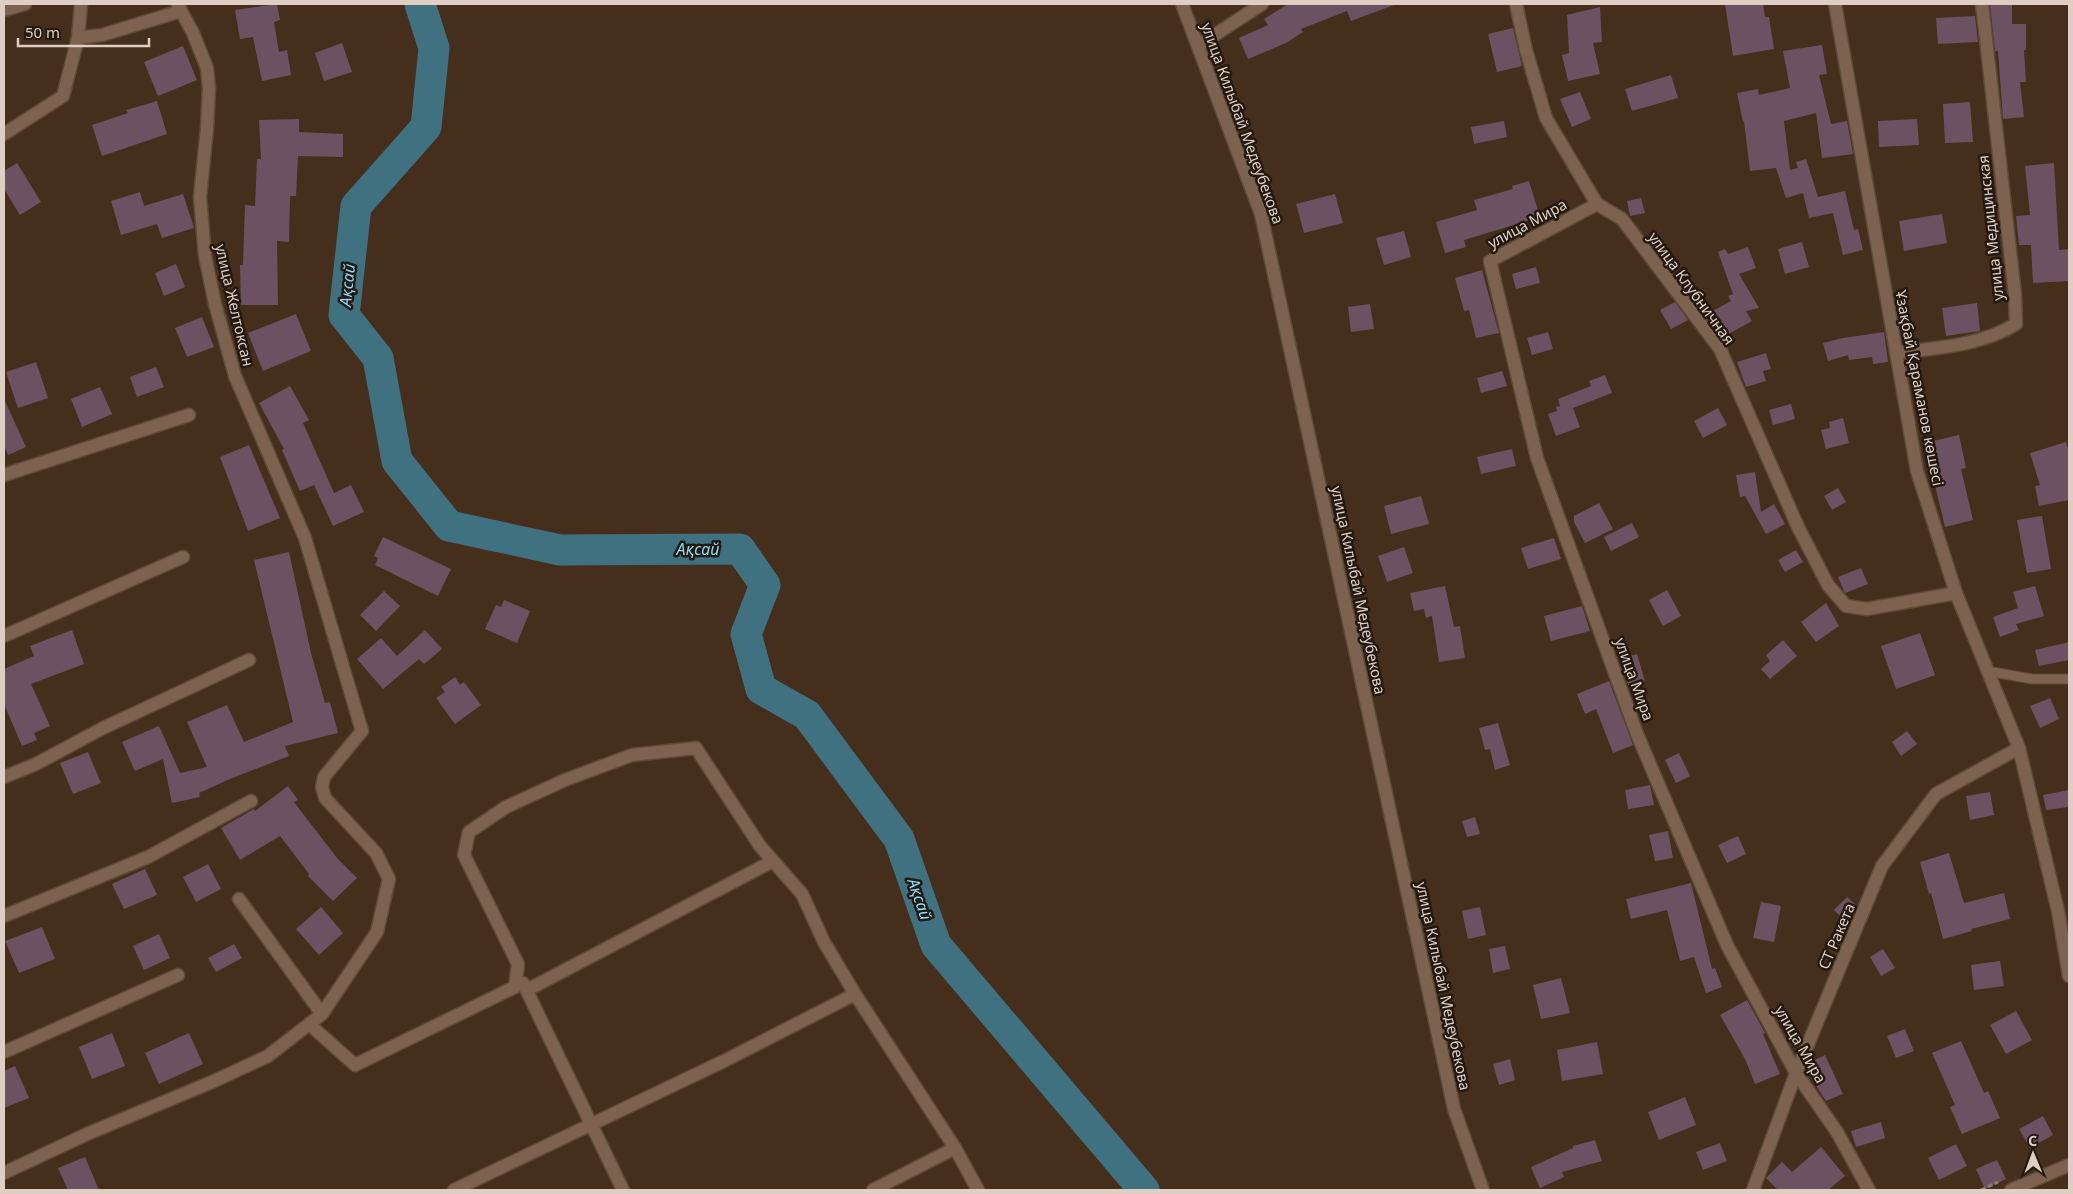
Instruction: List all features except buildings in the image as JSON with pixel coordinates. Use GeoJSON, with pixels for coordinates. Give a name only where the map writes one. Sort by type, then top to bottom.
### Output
{"type":"FeatureCollection","features":[{"type":"Feature","properties":{"kind":"street"},"geometry":{"type":"LineString","coordinates":[[4,10],[25,4]]}},
{"type":"Feature","properties":{"kind":"street"},"geometry":{"type":"LineString","coordinates":[[4,134],[63,96],[78,38],[81,4]]}},
{"type":"Feature","properties":{"kind":"street","name":"улица Килыбай Медеубекова"},"geometry":{"type":"LineString","coordinates":[[1182,4],[1261,214],[1454,1109],[1483,1190]]}},
{"type":"Feature","properties":{"kind":"street"},"geometry":{"type":"LineString","coordinates":[[1198,46],[1262,4]]}},
{"type":"Feature","properties":{"kind":"street","name":"улица Клубничная"},"geometry":{"type":"LineString","coordinates":[[1516,4],[1526,50],[1546,118],[1597,204],[1622,220],[1720,349],[1798,526],[1828,585],[1846,606],[1868,609],[1956,593]]}},
{"type":"Feature","properties":{"kind":"street","name":"Ұзақбай Қараманов көшесі"},"geometry":{"type":"LineString","coordinates":[[1835,4],[1916,471],[1956,593],[2019,748],[2062,917],[2069,976]]}},
{"type":"Feature","properties":{"kind":"street","name":"улица Медицинская"},"geometry":{"type":"LineString","coordinates":[[1896,353],[1966,344],[1999,334],[2016,324],[2015,295],[1982,4]]}},
{"type":"Feature","properties":{"kind":"street"},"geometry":{"type":"LineString","coordinates":[[78,38],[102,35],[180,7]]}},
{"type":"Feature","properties":{"kind":"street","name":"улица Желтоксан"},"geometry":{"type":"LineString","coordinates":[[180,7],[207,68],[210,88],[200,197],[204,256],[215,304],[235,376],[305,538],[362,731],[324,777],[322,787],[325,798],[376,853],[388,879],[377,932],[322,1014]]}},
{"type":"Feature","properties":{"kind":"street","name":"улица Мира"},"geometry":{"type":"LineString","coordinates":[[1597,204],[1490,261],[1537,458],[1637,734],[1661,786],[1727,945],[1796,1073],[1837,1132],[1869,1190]]}},
{"type":"Feature","properties":{"kind":"street"},"geometry":{"type":"LineString","coordinates":[[4,475],[189,415]]}},
{"type":"Feature","properties":{"kind":"street"},"geometry":{"type":"LineString","coordinates":[[4,636],[183,557]]}},
{"type":"Feature","properties":{"kind":"street"},"geometry":{"type":"LineString","coordinates":[[4,777],[36,764],[103,728],[249,660]]}},
{"type":"Feature","properties":{"kind":"street"},"geometry":{"type":"LineString","coordinates":[[309,1024],[355,1065],[516,987],[518,964],[464,855],[470,832],[506,807],[556,784],[632,755],[696,748],[760,846],[802,894],[824,942],[854,994],[955,1148],[978,1190]]}},
{"type":"Feature","properties":{"kind":"street","name":"СТ Ракета"},"geometry":{"type":"LineString","coordinates":[[1753,1190],[1796,1073],[1882,866],[1936,794],[2019,748]]}},
{"type":"Feature","properties":{"kind":"street"},"geometry":{"type":"LineString","coordinates":[[4,916],[148,857],[251,801]]}},
{"type":"Feature","properties":{"kind":"street"},"geometry":{"type":"LineString","coordinates":[[528,990],[774,861]]}},
{"type":"Feature","properties":{"kind":"street"},"geometry":{"type":"LineString","coordinates":[[4,1173],[87,1134],[268,1056],[322,1014],[240,899]]}},
{"type":"Feature","properties":{"kind":"street"},"geometry":{"type":"LineString","coordinates":[[4,1052],[178,975]]}},
{"type":"Feature","properties":{"kind":"street"},"geometry":{"type":"LineString","coordinates":[[517,975],[528,990],[623,1190]]}},
{"type":"Feature","properties":{"kind":"street"},"geometry":{"type":"LineString","coordinates":[[454,1190],[726,1060],[854,994]]}},
{"type":"Feature","properties":{"kind":"street"},"geometry":{"type":"LineString","coordinates":[[873,1190],[955,1148]]}},
{"type":"Feature","properties":{"kind":"street"},"geometry":{"type":"LineString","coordinates":[[2011,1190],[2069,1165]]}},
{"type":"Feature","properties":{"kind":"lane"},"geometry":{"type":"LineString","coordinates":[[1987,671],[2032,678],[2069,679]]}},
{"type":"Feature","properties":{"kind":"waterway","name":"Ақсай"},"geometry":{"type":"LineString","coordinates":[[420,4],[434,48],[426,127],[356,206],[344,315],[378,358],[397,461],[449,526],[560,550],[740,549],[765,585],[746,634],[761,689],[807,715],[899,839],[936,945],[1144,1190]]}}]}
